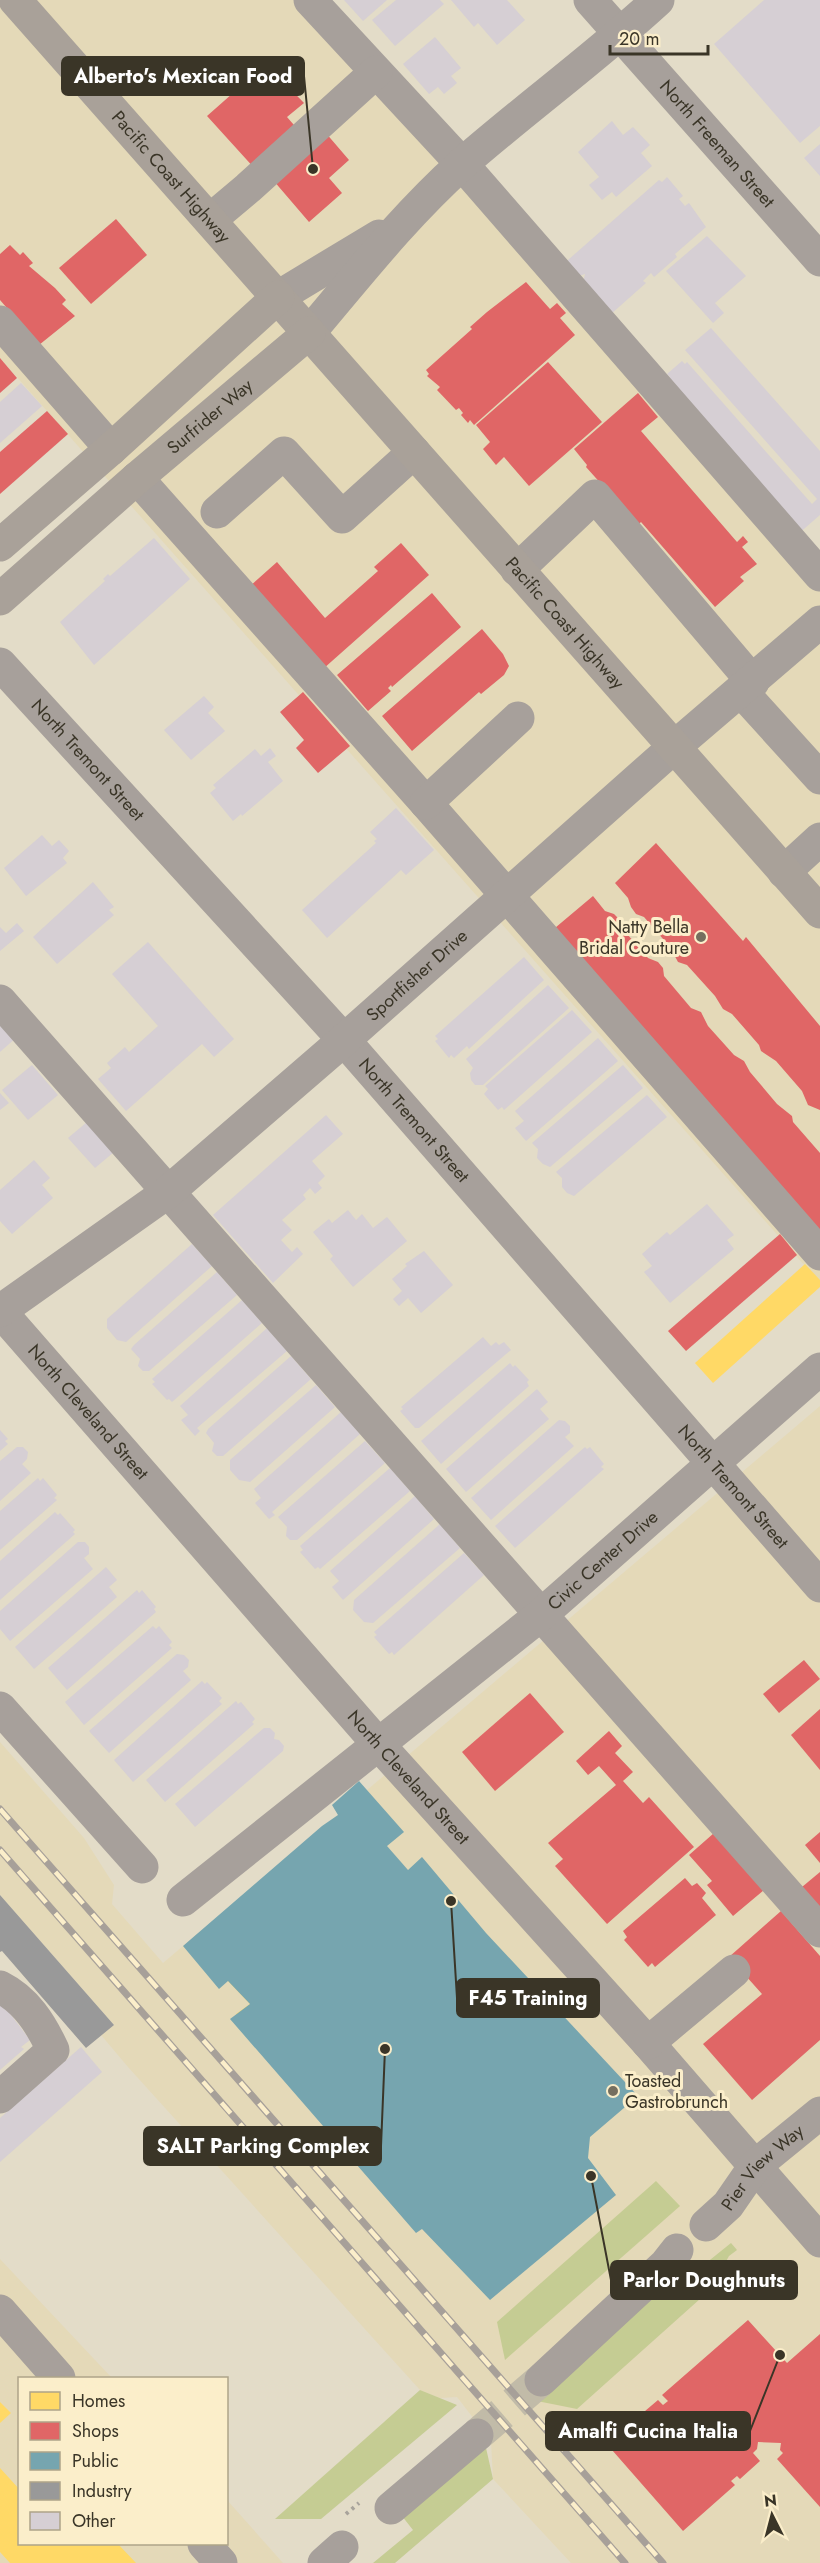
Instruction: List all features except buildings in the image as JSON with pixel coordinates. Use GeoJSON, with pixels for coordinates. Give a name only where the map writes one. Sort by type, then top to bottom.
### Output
{"type":"FeatureCollection","features":[{"type":"Feature","properties":{"kind":"main road","name":"Pacific Coast Highway"},"geometry":{"type":"LineString","coordinates":[[15,0],[820,912]]}},
{"type":"Feature","properties":{"kind":"main road","name":"Surfrider Way"},"geometry":{"type":"LineString","coordinates":[[0,545],[111,449],[278,297]]}},
{"type":"Feature","properties":{"kind":"main road","name":"Surfrider Way"},"geometry":{"type":"LineString","coordinates":[[0,599],[137,478],[309,333]]}},
{"type":"Feature","properties":{"kind":"street"},"geometry":{"type":"LineString","coordinates":[[310,0],[462,164],[820,575]]}},
{"type":"Feature","properties":{"kind":"street","name":"North Freeman Street"},"geometry":{"type":"LineString","coordinates":[[590,0],[820,260]]}},
{"type":"Feature","properties":{"kind":"street","name":"Surfrider Way"},"geometry":{"type":"LineString","coordinates":[[309,333],[404,220],[462,164],[658,0]]}},
{"type":"Feature","properties":{"kind":"street"},"geometry":{"type":"LineString","coordinates":[[210,220],[376,72]]}},
{"type":"Feature","properties":{"kind":"street","name":"Surfrider Way"},"geometry":{"type":"LineString","coordinates":[[278,297],[404,220]]}},
{"type":"Feature","properties":{"kind":"street"},"geometry":{"type":"LineString","coordinates":[[0,322],[111,449]]}},
{"type":"Feature","properties":{"kind":"street"},"geometry":{"type":"LineString","coordinates":[[217,512],[284,453],[342,517],[414,452]]}},
{"type":"Feature","properties":{"kind":"street"},"geometry":{"type":"LineString","coordinates":[[137,478],[426,803],[820,1254]]}},
{"type":"Feature","properties":{"kind":"street"},"geometry":{"type":"LineString","coordinates":[[517,570],[596,496],[820,778]]}},
{"type":"Feature","properties":{"kind":"street","name":"Sportfisher Drive"},"geometry":{"type":"LineString","coordinates":[[0,1311],[168,1192],[344,1040],[673,748],[820,622]]}},
{"type":"Feature","properties":{"kind":"street","name":"North Tremont Street"},"geometry":{"type":"LineString","coordinates":[[0,664],[344,1040],[820,1586]]}},
{"type":"Feature","properties":{"kind":"street"},"geometry":{"type":"LineString","coordinates":[[426,803],[518,718]]}},
{"type":"Feature","properties":{"kind":"street"},"geometry":{"type":"LineString","coordinates":[[784,872],[820,839]]}},
{"type":"Feature","properties":{"kind":"street"},"geometry":{"type":"LineString","coordinates":[[0,1001],[820,1931]]}},
{"type":"Feature","properties":{"kind":"street","name":"North Cleveland Street"},"geometry":{"type":"LineString","coordinates":[[0,1311],[379,1744],[648,2043],[820,2241]]}},
{"type":"Feature","properties":{"kind":"street","name":"Civic Center Drive"},"geometry":{"type":"LineString","coordinates":[[183,1900],[542,1614],[820,1369]]}},
{"type":"Feature","properties":{"kind":"street"},"geometry":{"type":"LineString","coordinates":[[0,1708],[142,1868]]}},
{"type":"Feature","properties":{"kind":"street"},"geometry":{"type":"LineString","coordinates":[[648,2043],[734,1971]]}},
{"type":"Feature","properties":{"kind":"street"},"geometry":{"type":"LineString","coordinates":[[0,1987],[15,1994],[43,2027],[53,2050],[0,2097]]}},
{"type":"Feature","properties":{"kind":"street","name":"Pier View Way"},"geometry":{"type":"LineString","coordinates":[[706,2225],[728,2205],[755,2166],[820,2113]]}},
{"type":"Feature","properties":{"kind":"street"},"geometry":{"type":"LineString","coordinates":[[541,2380],[666,2264],[677,2250]]}},
{"type":"Feature","properties":{"kind":"street"},"geometry":{"type":"LineString","coordinates":[[0,2311],[58,2377]]}},
{"type":"Feature","properties":{"kind":"street"},"geometry":{"type":"LineString","coordinates":[[391,2508],[477,2434]]}},
{"type":"Feature","properties":{"kind":"street"},"geometry":{"type":"LineString","coordinates":[[205,2545],[221,2563]]}},
{"type":"Feature","properties":{"kind":"shaded area"},"geometry":{"type":"Polygon","coordinates":[[[0,0],[314,0],[820,577],[820,1283],[0,358],[0,0]]]}},
{"type":"Feature","properties":{"kind":"shaded area"},"geometry":{"type":"Polygon","coordinates":[[[820,1406],[820,2563],[571,2563],[493,2479],[491,2441],[457,2397],[439,2398],[420,2390],[128,2067],[101,2035],[114,2025],[0,1895],[0,1742],[84,1838],[114,1885],[112,1904],[163,1963],[820,1406]]]}},
{"type":"Feature","properties":{"kind":"shaded area"},"geometry":{"type":"Polygon","coordinates":[[[0,2259],[111,2377],[18,2377],[18,2545],[228,2545],[228,2501],[283,2563],[0,2563],[0,2259]]]}},
{"type":"Feature","properties":{"kind":"green space"},"geometry":{"type":"Polygon","coordinates":[[[656,2181],[680,2206],[505,2360],[497,2322],[656,2181]]]}},
{"type":"Feature","properties":{"kind":"green space"},"geometry":{"type":"Polygon","coordinates":[[[731,2243],[737,2250],[729,2256],[710,2290],[577,2409],[532,2400],[681,2265],[690,2276],[731,2243]]]}},
{"type":"Feature","properties":{"kind":"green space"},"geometry":{"type":"Polygon","coordinates":[[[420,2390],[457,2405],[321,2519],[275,2519],[420,2390]]]}},
{"type":"Feature","properties":{"kind":"green space"},"geometry":{"type":"Polygon","coordinates":[[[484,2439],[493,2479],[395,2563],[373,2563],[413,2530],[398,2511],[484,2439]]]}},
{"type":"Feature","properties":{"kind":"tunnel"},"geometry":{"type":"LineString","coordinates":[[477,2435],[541,2380]]}},
{"type":"Feature","properties":{"kind":"railway"},"geometry":{"type":"LineString","coordinates":[[0,1809],[663,2563]]}},
{"type":"Feature","properties":{"kind":"railway"},"geometry":{"type":"LineString","coordinates":[[0,1850],[625,2563]]}},
{"type":"Feature","properties":{"kind":"place","name":"Alberto's Mexican Food"},"geometry":{"type":"Point","coordinates":[313,169]}},
{"type":"Feature","properties":{"kind":"place","name":"Natty Bella Bridal Couture"},"geometry":{"type":"Point","coordinates":[701,937]}},
{"type":"Feature","properties":{"kind":"place","name":"F45 Training"},"geometry":{"type":"Point","coordinates":[451,1901]}},
{"type":"Feature","properties":{"kind":"place","name":"SALT Parking Complex"},"geometry":{"type":"Point","coordinates":[385,2049]}},
{"type":"Feature","properties":{"kind":"place","name":"Toasted Gastrobrunch"},"geometry":{"type":"Point","coordinates":[613,2091]}},
{"type":"Feature","properties":{"kind":"place","name":"Parlor Doughnuts"},"geometry":{"type":"Point","coordinates":[591,2176]}},
{"type":"Feature","properties":{"kind":"place","name":"Amalfi Cucina Italia"},"geometry":{"type":"Point","coordinates":[780,2355]}}]}
